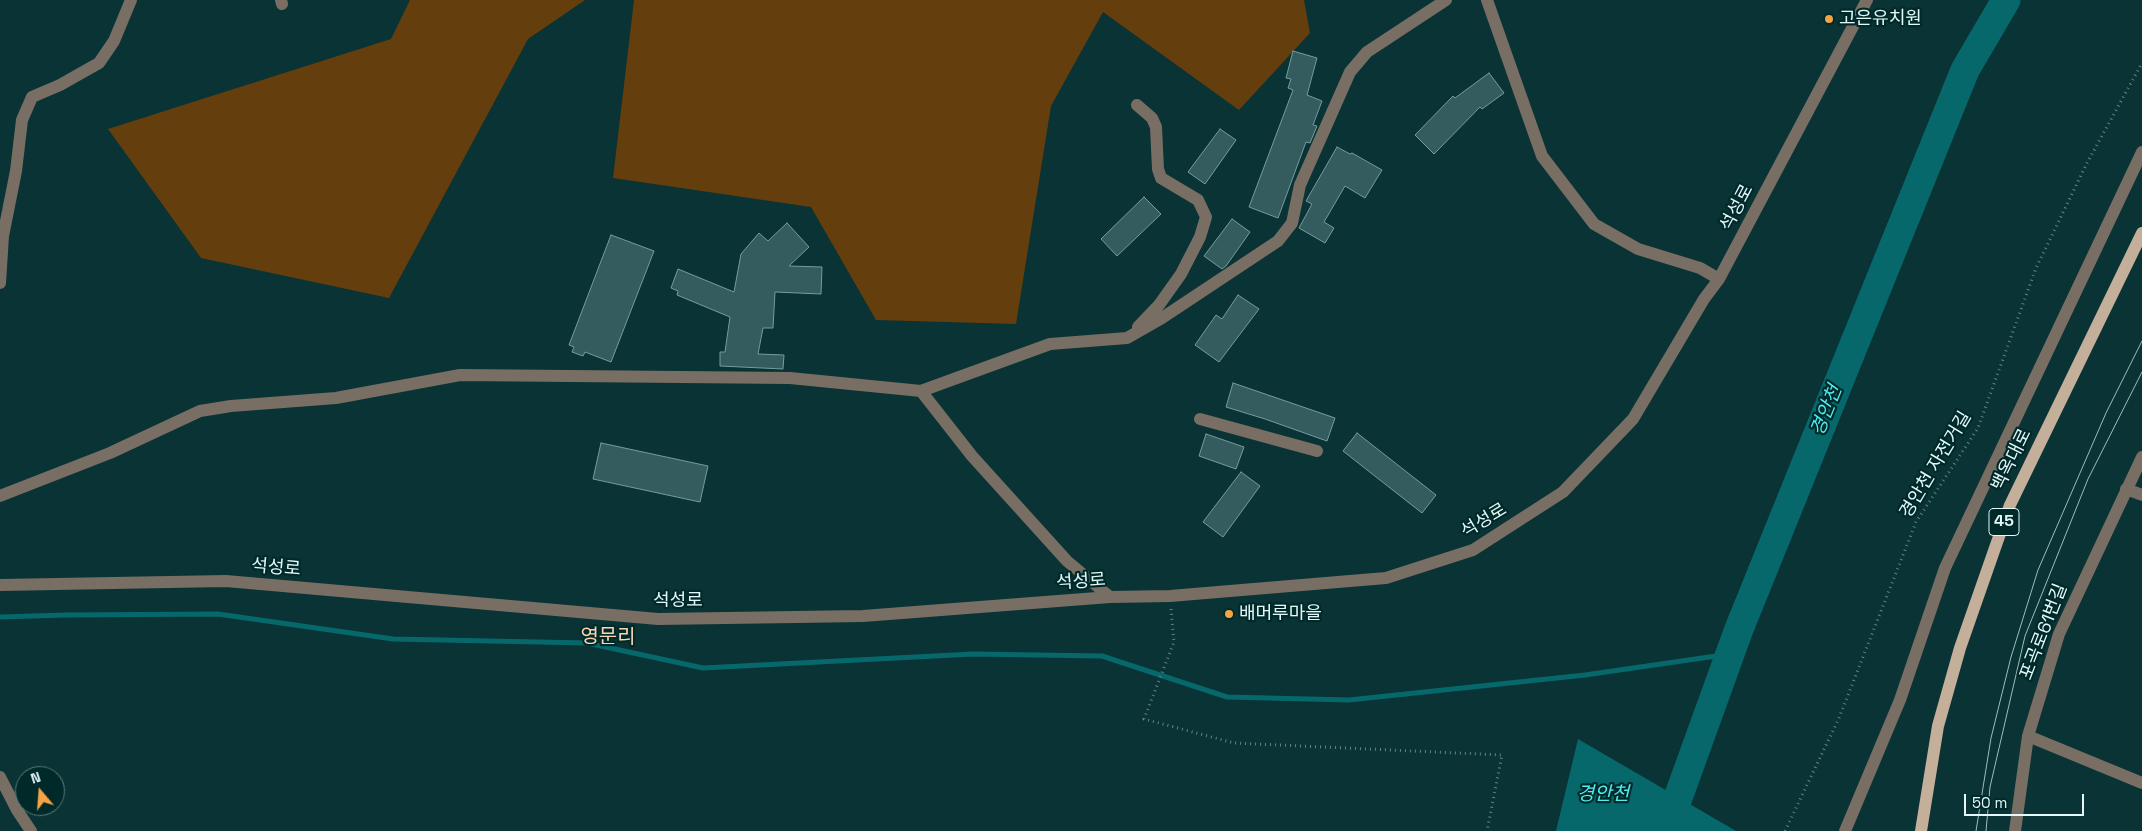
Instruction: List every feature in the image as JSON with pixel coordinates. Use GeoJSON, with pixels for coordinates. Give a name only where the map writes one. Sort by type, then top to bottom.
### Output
{"type":"FeatureCollection","features":[{"type":"Feature","properties":{"kind":"main road","name":"백옥대로"},"geometry":{"type":"LineString","coordinates":[[1921,831],[1938,726],[1963,639],[2010,505],[2142,233]]}},
{"type":"Feature","properties":{"kind":"street"},"geometry":{"type":"LineString","coordinates":[[0,283],[3,236],[16,171],[22,120],[32,98],[99,63],[114,41],[132,0]]}},
{"type":"Feature","properties":{"kind":"street"},"geometry":{"type":"LineString","coordinates":[[0,496],[110,453],[200,411],[231,406],[336,398],[460,375],[790,378],[921,391],[1050,344],[1127,338],[1162,318],[1278,241],[1292,223],[1300,185],[1350,72],[1367,52],[1446,0]]}},
{"type":"Feature","properties":{"kind":"street"},"geometry":{"type":"LineString","coordinates":[[1487,0],[1542,156],[1594,224],[1638,249],[1700,268],[1719,279]]}},
{"type":"Feature","properties":{"kind":"street","name":"석성로"},"geometry":{"type":"LineString","coordinates":[[0,585],[226,582],[658,619],[863,616],[1110,597],[1170,596],[1386,578],[1473,550],[1562,492],[1633,419],[1704,299],[1719,279],[1868,0]]}},
{"type":"Feature","properties":{"kind":"street"},"geometry":{"type":"LineString","coordinates":[[1127,338],[1159,305],[1181,274],[1200,237],[1206,217],[1198,200],[1161,178],[1158,169],[1156,127],[1152,118],[1137,105]]}},
{"type":"Feature","properties":{"kind":"street"},"geometry":{"type":"LineString","coordinates":[[1845,831],[1900,700],[1945,568],[2142,152]]}},
{"type":"Feature","properties":{"kind":"street"},"geometry":{"type":"LineString","coordinates":[[921,391],[972,456],[1067,561],[1110,597]]}},
{"type":"Feature","properties":{"kind":"street"},"geometry":{"type":"LineString","coordinates":[[1200,418],[1317,451]]}},
{"type":"Feature","properties":{"kind":"street","name":"포곡로61번길"},"geometry":{"type":"LineString","coordinates":[[2015,831],[2028,736],[2059,634],[2142,457]]}},
{"type":"Feature","properties":{"kind":"street"},"geometry":{"type":"LineString","coordinates":[[2126,489],[2142,495]]}},
{"type":"Feature","properties":{"kind":"street"},"geometry":{"type":"LineString","coordinates":[[2028,736],[2142,783]]}},
{"type":"Feature","properties":{"kind":"street"},"geometry":{"type":"LineString","coordinates":[[0,777],[17,810],[31,831]]}},
{"type":"Feature","properties":{"kind":"path","name":"경안천 자전거길"},"geometry":{"type":"LineString","coordinates":[[1785,831],[1838,718],[1916,522],[1978,428],[2036,268],[2087,163],[2142,63]]}},
{"type":"Feature","properties":{"kind":"path"},"geometry":{"type":"LineString","coordinates":[[1170,596],[1174,642],[1144,719],[1234,743],[1502,755],[1487,831]]}},
{"type":"Feature","properties":{"kind":"shaded area"},"geometry":{"type":"Polygon","coordinates":[[[410,0],[585,0],[528,39],[389,298],[201,258],[108,129],[391,39],[410,0]]]}},
{"type":"Feature","properties":{"kind":"shaded area"},"geometry":{"type":"Polygon","coordinates":[[[634,0],[1304,0],[1310,33],[1239,110],[1103,12],[1051,106],[1016,324],[876,320],[811,207],[613,178],[634,0]]]}},
{"type":"Feature","properties":{"kind":"water","name":"경안천"},"geometry":{"type":"Polygon","coordinates":[[[1578,739],[1736,831],[1556,831],[1578,739]]]}},
{"type":"Feature","properties":{"kind":"building"},"geometry":{"type":"Polygon","coordinates":[[[1293,51],[1317,58],[1307,95],[1322,101],[1313,125],[1317,126],[1310,143],[1306,142],[1278,218],[1249,207],[1293,90],[1288,88],[1291,79],[1286,78],[1293,51]]]}},
{"type":"Feature","properties":{"kind":"building"},"geometry":{"type":"Polygon","coordinates":[[[1489,73],[1504,93],[1482,109],[1480,107],[1434,154],[1415,135],[1453,96],[1455,98],[1489,73]]]}},
{"type":"Feature","properties":{"kind":"building"},"geometry":{"type":"Polygon","coordinates":[[[1220,129],[1236,140],[1205,184],[1188,172],[1220,129]]]}},
{"type":"Feature","properties":{"kind":"building"},"geometry":{"type":"Polygon","coordinates":[[[1337,147],[1382,170],[1365,198],[1345,186],[1324,222],[1334,228],[1325,243],[1299,228],[1312,204],[1306,201],[1337,147]]]}},
{"type":"Feature","properties":{"kind":"building"},"geometry":{"type":"Polygon","coordinates":[[[1144,197],[1161,214],[1117,256],[1101,239],[1144,197]]]}},
{"type":"Feature","properties":{"kind":"building"},"geometry":{"type":"Polygon","coordinates":[[[1232,219],[1250,232],[1222,269],[1204,256],[1232,219]]]}},
{"type":"Feature","properties":{"kind":"building"},"geometry":{"type":"Polygon","coordinates":[[[787,223],[809,247],[789,266],[822,267],[821,294],[775,292],[773,328],[763,328],[758,354],[784,355],[783,369],[720,366],[720,352],[725,352],[730,317],[677,295],[678,291],[671,288],[678,269],[734,292],[741,254],[759,233],[768,241],[787,223]]]}},
{"type":"Feature","properties":{"kind":"building"},"geometry":{"type":"Polygon","coordinates":[[[611,235],[654,251],[611,362],[585,352],[583,356],[572,352],[574,347],[569,345],[611,235]]]}},
{"type":"Feature","properties":{"kind":"building"},"geometry":{"type":"Polygon","coordinates":[[[1238,295],[1259,309],[1219,362],[1195,345],[1216,315],[1222,319],[1238,295]]]}},
{"type":"Feature","properties":{"kind":"building"},"geometry":{"type":"Polygon","coordinates":[[[1233,383],[1335,418],[1327,441],[1226,407],[1233,383]]]}},
{"type":"Feature","properties":{"kind":"building"},"geometry":{"type":"Polygon","coordinates":[[[1357,433],[1436,495],[1422,513],[1343,451],[1357,433]]]}},
{"type":"Feature","properties":{"kind":"building"},"geometry":{"type":"Polygon","coordinates":[[[1206,434],[1244,447],[1236,469],[1199,456],[1206,434]]]}},
{"type":"Feature","properties":{"kind":"building"},"geometry":{"type":"Polygon","coordinates":[[[601,443],[708,466],[700,502],[593,479],[601,443]]]}},
{"type":"Feature","properties":{"kind":"building"},"geometry":{"type":"Polygon","coordinates":[[[1241,472],[1260,486],[1223,537],[1203,522],[1241,472]]]}},
{"type":"Feature","properties":{"kind":"waterway","name":"경안천"},"geometry":{"type":"LineString","coordinates":[[1666,831],[1739,629],[1965,70],[2006,0]]}},
{"type":"Feature","properties":{"kind":"waterway"},"geometry":{"type":"LineString","coordinates":[[0,617],[218,614],[393,639],[587,643],[703,668],[973,654],[1102,656],[1227,697],[1349,700],[1585,675],[1730,654]]}},
{"type":"Feature","properties":{"kind":"tram line"},"geometry":{"type":"LineString","coordinates":[[1976,831],[1991,738],[2011,657],[2038,570],[2106,413],[2142,341]]}},
{"type":"Feature","properties":{"kind":"tram line"},"geometry":{"type":"LineString","coordinates":[[1986,831],[1990,787],[2025,636],[2088,479],[2142,372]]}},
{"type":"Feature","properties":{"kind":"place","name":"고은유치원"},"geometry":{"type":"Point","coordinates":[1829,19]}},
{"type":"Feature","properties":{"kind":"place","name":"배머루마을"},"geometry":{"type":"Point","coordinates":[1229,614]}},
{"type":"Feature","properties":{"kind":"district","name":"영문리"},"geometry":{"type":"Point","coordinates":[608,638]}}]}
